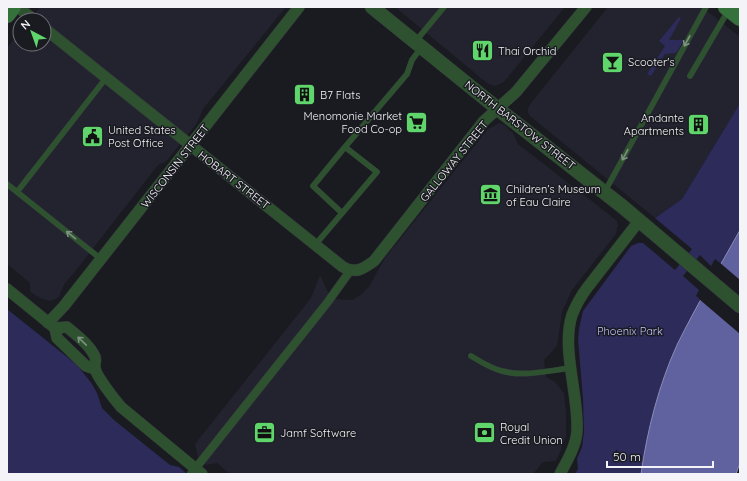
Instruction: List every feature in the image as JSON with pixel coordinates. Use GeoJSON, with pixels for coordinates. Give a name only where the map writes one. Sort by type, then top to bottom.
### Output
{"type":"FeatureCollection","features":[{"type":"Feature","properties":{"kind":"main road"},"geometry":{"type":"LineString","coordinates":[[7,15],[13,7]]}},
{"type":"Feature","properties":{"kind":"street","name":"WISCONSIN STREET"},"geometry":{"type":"LineString","coordinates":[[51,325],[64,306],[299,7]]}},
{"type":"Feature","properties":{"kind":"street","name":"NORTH BARSTOW STREET"},"geometry":{"type":"LineString","coordinates":[[372,7],[604,192],[740,306]]}},
{"type":"Feature","properties":{"kind":"street","name":"GALLOWAY STREET"},"geometry":{"type":"LineString","coordinates":[[350,271],[364,268],[374,261],[480,126],[516,92],[586,7]]}},
{"type":"Feature","properties":{"kind":"street","name":"HOBART STREET"},"geometry":{"type":"LineString","coordinates":[[52,34],[342,267],[350,271]]}},
{"type":"Feature","properties":{"kind":"street"},"geometry":{"type":"LineString","coordinates":[[560,474],[571,452],[577,433],[577,413],[570,368],[569,328],[572,315],[579,299],[639,221]]}},
{"type":"Feature","properties":{"kind":"street"},"geometry":{"type":"LineString","coordinates":[[51,325],[67,327],[84,341],[96,359],[95,369],[111,395],[121,407],[196,472],[350,271]]}},
{"type":"Feature","properties":{"kind":"street"},"geometry":{"type":"LineString","coordinates":[[7,289],[51,325],[58,338],[86,366],[95,369]]}},
{"type":"Feature","properties":{"kind":"lane"},"geometry":{"type":"LineString","coordinates":[[342,213],[313,186],[407,74],[418,45],[444,7]]}},
{"type":"Feature","properties":{"kind":"lane"},"geometry":{"type":"LineString","coordinates":[[604,192],[706,7]]}},
{"type":"Feature","properties":{"kind":"lane"},"geometry":{"type":"LineString","coordinates":[[690,76],[732,12]]}},
{"type":"Feature","properties":{"kind":"lane"},"geometry":{"type":"LineString","coordinates":[[17,192],[106,78]]}},
{"type":"Feature","properties":{"kind":"lane"},"geometry":{"type":"LineString","coordinates":[[315,245],[377,172],[345,147]]}},
{"type":"Feature","properties":{"kind":"lane"},"geometry":{"type":"LineString","coordinates":[[7,184],[101,259]]}},
{"type":"Feature","properties":{"kind":"lane"},"geometry":{"type":"LineString","coordinates":[[470,356],[502,371],[519,374],[570,368]]}},
{"type":"Feature","properties":{"kind":"shaded area"},"geometry":{"type":"Polygon","coordinates":[[[40,7],[286,7],[203,109],[197,123],[169,158],[165,162],[158,165],[65,283],[58,298],[50,301],[42,299],[32,293],[30,291],[30,283],[7,264],[7,48],[12,42],[12,52],[52,52],[52,12],[36,12],[40,7]]]}},
{"type":"Feature","properties":{"kind":"shaded area"},"geometry":{"type":"Polygon","coordinates":[[[395,7],[565,7],[504,82],[495,86],[487,83],[395,7]]]}},
{"type":"Feature","properties":{"kind":"shaded area"},"geometry":{"type":"Polygon","coordinates":[[[608,7],[702,7],[740,37],[740,103],[682,199],[655,218],[530,116],[528,112],[528,108],[531,103],[608,7]]]}},
{"type":"Feature","properties":{"kind":"shaded area"},"geometry":{"type":"Polygon","coordinates":[[[499,123],[504,125],[513,133],[518,144],[611,216],[617,221],[618,225],[616,234],[572,290],[562,312],[557,346],[544,360],[546,377],[555,382],[564,393],[566,436],[556,461],[543,462],[533,474],[230,474],[217,463],[206,465],[198,457],[195,444],[311,298],[320,275],[330,295],[337,299],[352,300],[362,294],[370,285],[385,258],[488,129],[499,123]]]}},
{"type":"Feature","properties":{"kind":"green space"},"geometry":{"type":"Polygon","coordinates":[[[679,17],[681,18],[669,40],[684,40],[676,53],[665,54],[651,76],[647,74],[665,46],[659,41],[679,17]]]}},
{"type":"Feature","properties":{"kind":"green space","name":"Phoenix Park"},"geometry":{"type":"Polygon","coordinates":[[[740,103],[740,230],[721,264],[715,259],[711,266],[700,255],[683,276],[699,290],[696,296],[701,300],[679,341],[665,378],[651,425],[641,474],[575,474],[578,469],[577,459],[582,447],[584,432],[578,339],[583,311],[631,246],[638,243],[643,243],[675,270],[692,249],[655,218],[682,199],[740,103]]]}},
{"type":"Feature","properties":{"kind":"green space"},"geometry":{"type":"Polygon","coordinates":[[[7,309],[77,365],[92,384],[102,408],[114,420],[170,465],[179,467],[187,474],[7,474],[7,309]]]}},
{"type":"Feature","properties":{"kind":"water"},"geometry":{"type":"Polygon","coordinates":[[[740,230],[740,463],[736,474],[641,474],[654,408],[677,345],[740,230]]]}},
{"type":"Feature","properties":{"kind":"pier"},"geometry":{"type":"Polygon","coordinates":[[[719,262],[740,280],[740,334],[699,299],[719,262]]]}},
{"type":"Feature","properties":{"kind":"place","name":"Thai Orchid"},"geometry":{"type":"Point","coordinates":[483,51]}},
{"type":"Feature","properties":{"kind":"place","name":"Scooter's"},"geometry":{"type":"Point","coordinates":[612,62]}},
{"type":"Feature","properties":{"kind":"place","name":"B7 Flats"},"geometry":{"type":"Point","coordinates":[305,95]}},
{"type":"Feature","properties":{"kind":"place","name":"Menomonie Market Food Co-op"},"geometry":{"type":"Point","coordinates":[417,122]}},
{"type":"Feature","properties":{"kind":"place","name":"Andante Apartments"},"geometry":{"type":"Point","coordinates":[699,124]}},
{"type":"Feature","properties":{"kind":"place","name":"United States Post Office"},"geometry":{"type":"Point","coordinates":[93,136]}},
{"type":"Feature","properties":{"kind":"place","name":"Children’s Museum of Eau Claire"},"geometry":{"type":"Point","coordinates":[491,195]}},
{"type":"Feature","properties":{"kind":"place","name":"Jamf Software"},"geometry":{"type":"Point","coordinates":[265,433]}},
{"type":"Feature","properties":{"kind":"place","name":"Royal Credit Union"},"geometry":{"type":"Point","coordinates":[485,433]}}]}
